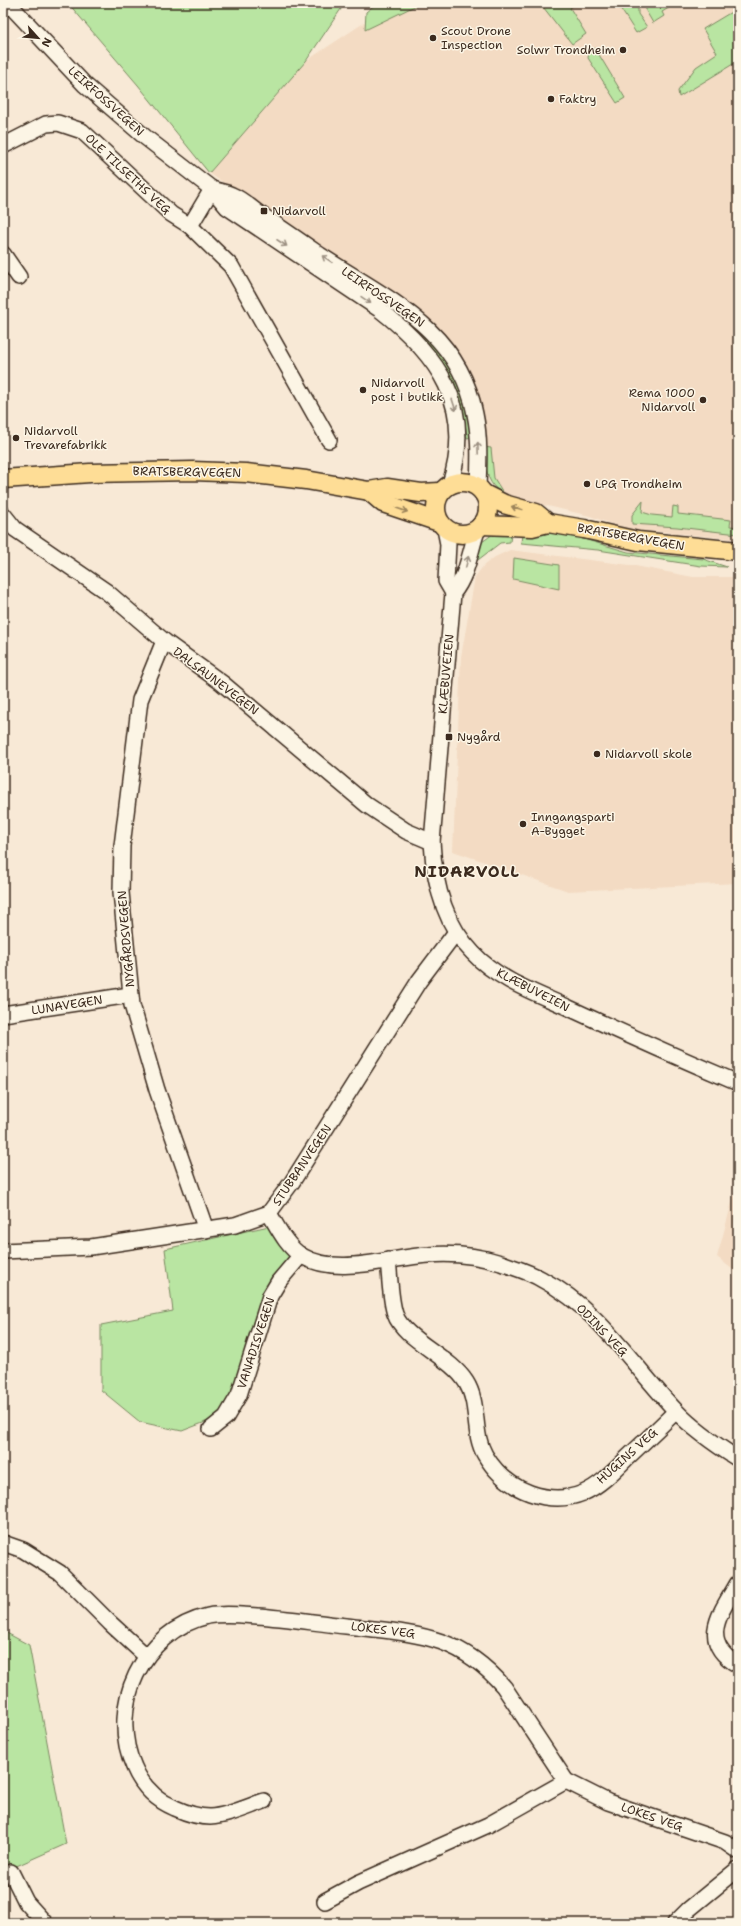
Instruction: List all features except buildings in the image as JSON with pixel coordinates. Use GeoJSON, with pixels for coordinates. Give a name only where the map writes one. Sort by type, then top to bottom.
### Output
{"type":"FeatureCollection","features":[{"type":"Feature","properties":{"kind":"main road","name":"BRATSBERGVEGEN"},"geometry":{"type":"LineString","coordinates":[[3,480],[90,472],[192,470],[246,473],[306,480],[369,491],[387,488],[421,493],[445,488]]}},
{"type":"Feature","properties":{"kind":"main road"},"geometry":{"type":"LineString","coordinates":[[369,491],[382,503],[442,525],[461,534],[470,533],[480,527],[488,511],[488,502],[481,490],[464,481],[445,488],[435,504],[436,513],[442,525]]}},
{"type":"Feature","properties":{"kind":"main road","name":"BRATSBERGVEGEN"},"geometry":{"type":"LineString","coordinates":[[481,490],[504,504],[536,513],[548,524]]}},
{"type":"Feature","properties":{"kind":"main road","name":"BRATSBERGVEGEN"},"geometry":{"type":"LineString","coordinates":[[480,527],[532,527],[548,524],[584,529],[645,542],[738,551]]}},
{"type":"Feature","properties":{"kind":"street","name":"LEIRFOSSVEGEN"},"geometry":{"type":"LineString","coordinates":[[8,3],[85,85],[145,137],[212,189],[227,207],[379,309],[403,328],[422,347],[438,369],[456,410],[458,427],[456,466],[445,488]]}},
{"type":"Feature","properties":{"kind":"street","name":"OLE TILSETHS VEG"},"geometry":{"type":"LineString","coordinates":[[3,146],[46,124],[58,123],[82,131],[171,214],[190,226]]}},
{"type":"Feature","properties":{"kind":"street","name":"LEIRFOSSVEGEN"},"geometry":{"type":"LineString","coordinates":[[212,189],[232,195],[398,305],[438,338],[459,367],[471,397],[479,444],[481,490]]}},
{"type":"Feature","properties":{"kind":"street"},"geometry":{"type":"LineString","coordinates":[[212,189],[190,226],[231,266],[329,440]]}},
{"type":"Feature","properties":{"kind":"street"},"geometry":{"type":"LineString","coordinates":[[3,254],[19,277]]}},
{"type":"Feature","properties":{"kind":"street","name":"DALSAUNEVEGEN"},"geometry":{"type":"LineString","coordinates":[[3,514],[15,529],[107,592],[164,641],[222,684],[367,805],[406,831],[432,842]]}},
{"type":"Feature","properties":{"kind":"street","name":"KLÆBUVEIEN"},"geometry":{"type":"LineString","coordinates":[[442,525],[448,544],[446,581],[453,593]]}},
{"type":"Feature","properties":{"kind":"street","name":"KLÆBUVEIEN"},"geometry":{"type":"LineString","coordinates":[[480,527],[470,548],[462,582],[453,593],[432,842],[433,866],[436,882],[456,932],[473,953],[494,971],[508,979],[592,1019],[738,1083]]}},
{"type":"Feature","properties":{"kind":"street","name":"NYGÅRDSVEGEN"},"geometry":{"type":"LineString","coordinates":[[164,641],[140,700],[122,846],[121,892],[130,995],[157,1090],[206,1230]]}},
{"type":"Feature","properties":{"kind":"street","name":"STUBBANVEGEN"},"geometry":{"type":"LineString","coordinates":[[3,1251],[91,1247],[235,1225],[269,1213],[292,1182],[419,981],[456,932]]}},
{"type":"Feature","properties":{"kind":"street","name":"LUNAVEGEN"},"geometry":{"type":"LineString","coordinates":[[3,1014],[130,995]]}},
{"type":"Feature","properties":{"kind":"street","name":"ODINS VEG"},"geometry":{"type":"LineString","coordinates":[[269,1213],[287,1242],[301,1255],[324,1265],[340,1266],[430,1255],[455,1254],[501,1263],[543,1280],[572,1299],[592,1316],[676,1411],[708,1439],[738,1459]]}},
{"type":"Feature","properties":{"kind":"street","name":"VANADISVEGEN"},"geometry":{"type":"LineString","coordinates":[[211,1429],[226,1417],[239,1395],[270,1296],[279,1281],[301,1255]]}},
{"type":"Feature","properties":{"kind":"street","name":"HUGINS VEG"},"geometry":{"type":"LineString","coordinates":[[388,1260],[394,1308],[398,1320],[408,1331],[446,1361],[464,1378],[473,1397],[482,1448],[495,1469],[504,1479],[518,1488],[535,1495],[553,1498],[584,1493],[611,1474],[676,1411]]}},
{"type":"Feature","properties":{"kind":"street"},"geometry":{"type":"LineString","coordinates":[[3,1543],[24,1550],[56,1570],[146,1656]]}},
{"type":"Feature","properties":{"kind":"street"},"geometry":{"type":"LineString","coordinates":[[738,1583],[715,1627],[718,1648],[731,1661],[738,1665]]}},
{"type":"Feature","properties":{"kind":"street","name":"LOKES VEG"},"geometry":{"type":"LineString","coordinates":[[264,1801],[227,1814],[202,1816],[168,1806],[143,1784],[129,1756],[124,1718],[130,1687],[146,1656],[163,1639],[182,1626],[207,1616],[268,1617],[408,1633],[430,1637],[457,1647],[469,1654],[496,1677],[566,1781],[608,1802],[725,1842],[738,1851]]}},
{"type":"Feature","properties":{"kind":"street"},"geometry":{"type":"LineString","coordinates":[[325,1901],[358,1883],[488,1825],[566,1781]]}},
{"type":"Feature","properties":{"kind":"street"},"geometry":{"type":"LineString","coordinates":[[675,1923],[688,1910],[738,1869]]}},
{"type":"Feature","properties":{"kind":"street"},"geometry":{"type":"LineString","coordinates":[[11,1872],[26,1902],[45,1923]]}},
{"type":"Feature","properties":{"kind":"shaded area"},"geometry":{"type":"Polygon","coordinates":[[[394,3],[738,3],[738,540],[664,532],[633,532],[590,516],[514,498],[499,491],[489,480],[487,474],[482,420],[416,310],[209,173],[306,61],[394,3]]]}},
{"type":"Feature","properties":{"kind":"shaded area","name":"Nidarvoll skole"},"geometry":{"type":"Polygon","coordinates":[[[510,550],[630,565],[693,577],[738,577],[738,883],[568,891],[453,851],[461,657],[475,577],[484,565],[495,557],[510,550]]]}},
{"type":"Feature","properties":{"kind":"shaded area"},"geometry":{"type":"Polygon","coordinates":[[[738,1180],[738,1274],[717,1257],[738,1180]]]}},
{"type":"Feature","properties":{"kind":"green space"},"geometry":{"type":"Polygon","coordinates":[[[68,3],[345,3],[306,61],[209,173],[138,85],[68,3]]]}},
{"type":"Feature","properties":{"kind":"green space"},"geometry":{"type":"Polygon","coordinates":[[[377,3],[421,3],[365,30],[366,12],[377,3]]]}},
{"type":"Feature","properties":{"kind":"green space"},"geometry":{"type":"Polygon","coordinates":[[[540,3],[577,3],[570,8],[586,34],[572,44],[540,3]]]}},
{"type":"Feature","properties":{"kind":"green space"},"geometry":{"type":"Polygon","coordinates":[[[617,3],[638,3],[638,14],[647,27],[636,33],[617,3]]]}},
{"type":"Feature","properties":{"kind":"green space"},"geometry":{"type":"Polygon","coordinates":[[[646,3],[677,3],[662,12],[664,16],[653,23],[646,11],[646,3]]]}},
{"type":"Feature","properties":{"kind":"green space"},"geometry":{"type":"Polygon","coordinates":[[[738,8],[738,61],[679,97],[678,91],[696,67],[717,53],[703,29],[738,8]]]}},
{"type":"Feature","properties":{"kind":"green space"},"geometry":{"type":"Polygon","coordinates":[[[595,48],[625,98],[617,103],[588,58],[589,52],[595,48]]]}},
{"type":"Feature","properties":{"kind":"green space"},"geometry":{"type":"Polygon","coordinates":[[[250,214],[406,315],[440,348],[466,395],[473,437],[467,438],[462,409],[454,385],[443,364],[413,329],[373,299],[250,214]]]}},
{"type":"Feature","properties":{"kind":"green space"},"geometry":{"type":"Polygon","coordinates":[[[484,447],[491,448],[494,478],[504,494],[493,485],[490,480],[486,467],[484,447]]]}},
{"type":"Feature","properties":{"kind":"green space"},"geometry":{"type":"Polygon","coordinates":[[[643,501],[642,512],[652,515],[672,517],[673,506],[678,507],[678,514],[731,520],[730,526],[738,527],[738,534],[677,527],[632,524],[632,515],[643,501]]]}},
{"type":"Feature","properties":{"kind":"green space"},"geometry":{"type":"Polygon","coordinates":[[[537,532],[570,535],[628,552],[703,559],[727,567],[701,566],[598,550],[521,543],[522,534],[537,532]]]}},
{"type":"Feature","properties":{"kind":"green space"},"geometry":{"type":"Polygon","coordinates":[[[493,534],[511,534],[510,542],[500,543],[474,563],[482,542],[493,534]]]}},
{"type":"Feature","properties":{"kind":"green space"},"geometry":{"type":"Polygon","coordinates":[[[514,558],[559,565],[559,589],[513,579],[514,558]]]}},
{"type":"Feature","properties":{"kind":"green space"},"geometry":{"type":"Polygon","coordinates":[[[269,1226],[294,1260],[267,1299],[240,1387],[221,1416],[182,1431],[140,1422],[101,1390],[101,1325],[173,1311],[165,1249],[269,1226]]]}},
{"type":"Feature","properties":{"kind":"green space"},"geometry":{"type":"Polygon","coordinates":[[[3,1631],[29,1645],[66,1844],[3,1872],[3,1631]]]}},
{"type":"Feature","properties":{"kind":"place","name":"Scout Drone Inspection"},"geometry":{"type":"Point","coordinates":[433,38]}},
{"type":"Feature","properties":{"kind":"place","name":"Solwr Trondheim"},"geometry":{"type":"Point","coordinates":[623,50]}},
{"type":"Feature","properties":{"kind":"place","name":"Faktry"},"geometry":{"type":"Point","coordinates":[551,99]}},
{"type":"Feature","properties":{"kind":"place","name":"Nidarvoll"},"geometry":{"type":"Point","coordinates":[264,211]}},
{"type":"Feature","properties":{"kind":"place","name":"Nidarvoll post i butikk"},"geometry":{"type":"Point","coordinates":[363,390]}},
{"type":"Feature","properties":{"kind":"place","name":"Rema 1000 Nidarvoll"},"geometry":{"type":"Point","coordinates":[703,400]}},
{"type":"Feature","properties":{"kind":"place","name":"Nidarvoll Trevarefabrikk"},"geometry":{"type":"Point","coordinates":[16,438]}},
{"type":"Feature","properties":{"kind":"place","name":"LPG Trondheim"},"geometry":{"type":"Point","coordinates":[587,484]}},
{"type":"Feature","properties":{"kind":"place","name":"Nygård"},"geometry":{"type":"Point","coordinates":[449,737]}},
{"type":"Feature","properties":{"kind":"place","name":"Nidarvoll skole"},"geometry":{"type":"Point","coordinates":[597,754]}},
{"type":"Feature","properties":{"kind":"place","name":"Inngangsparti A-Bygget"},"geometry":{"type":"Point","coordinates":[523,824]}},
{"type":"Feature","properties":{"kind":"district","name":"NIDARVOLL"},"geometry":{"type":"Point","coordinates":[467,871]}}]}
